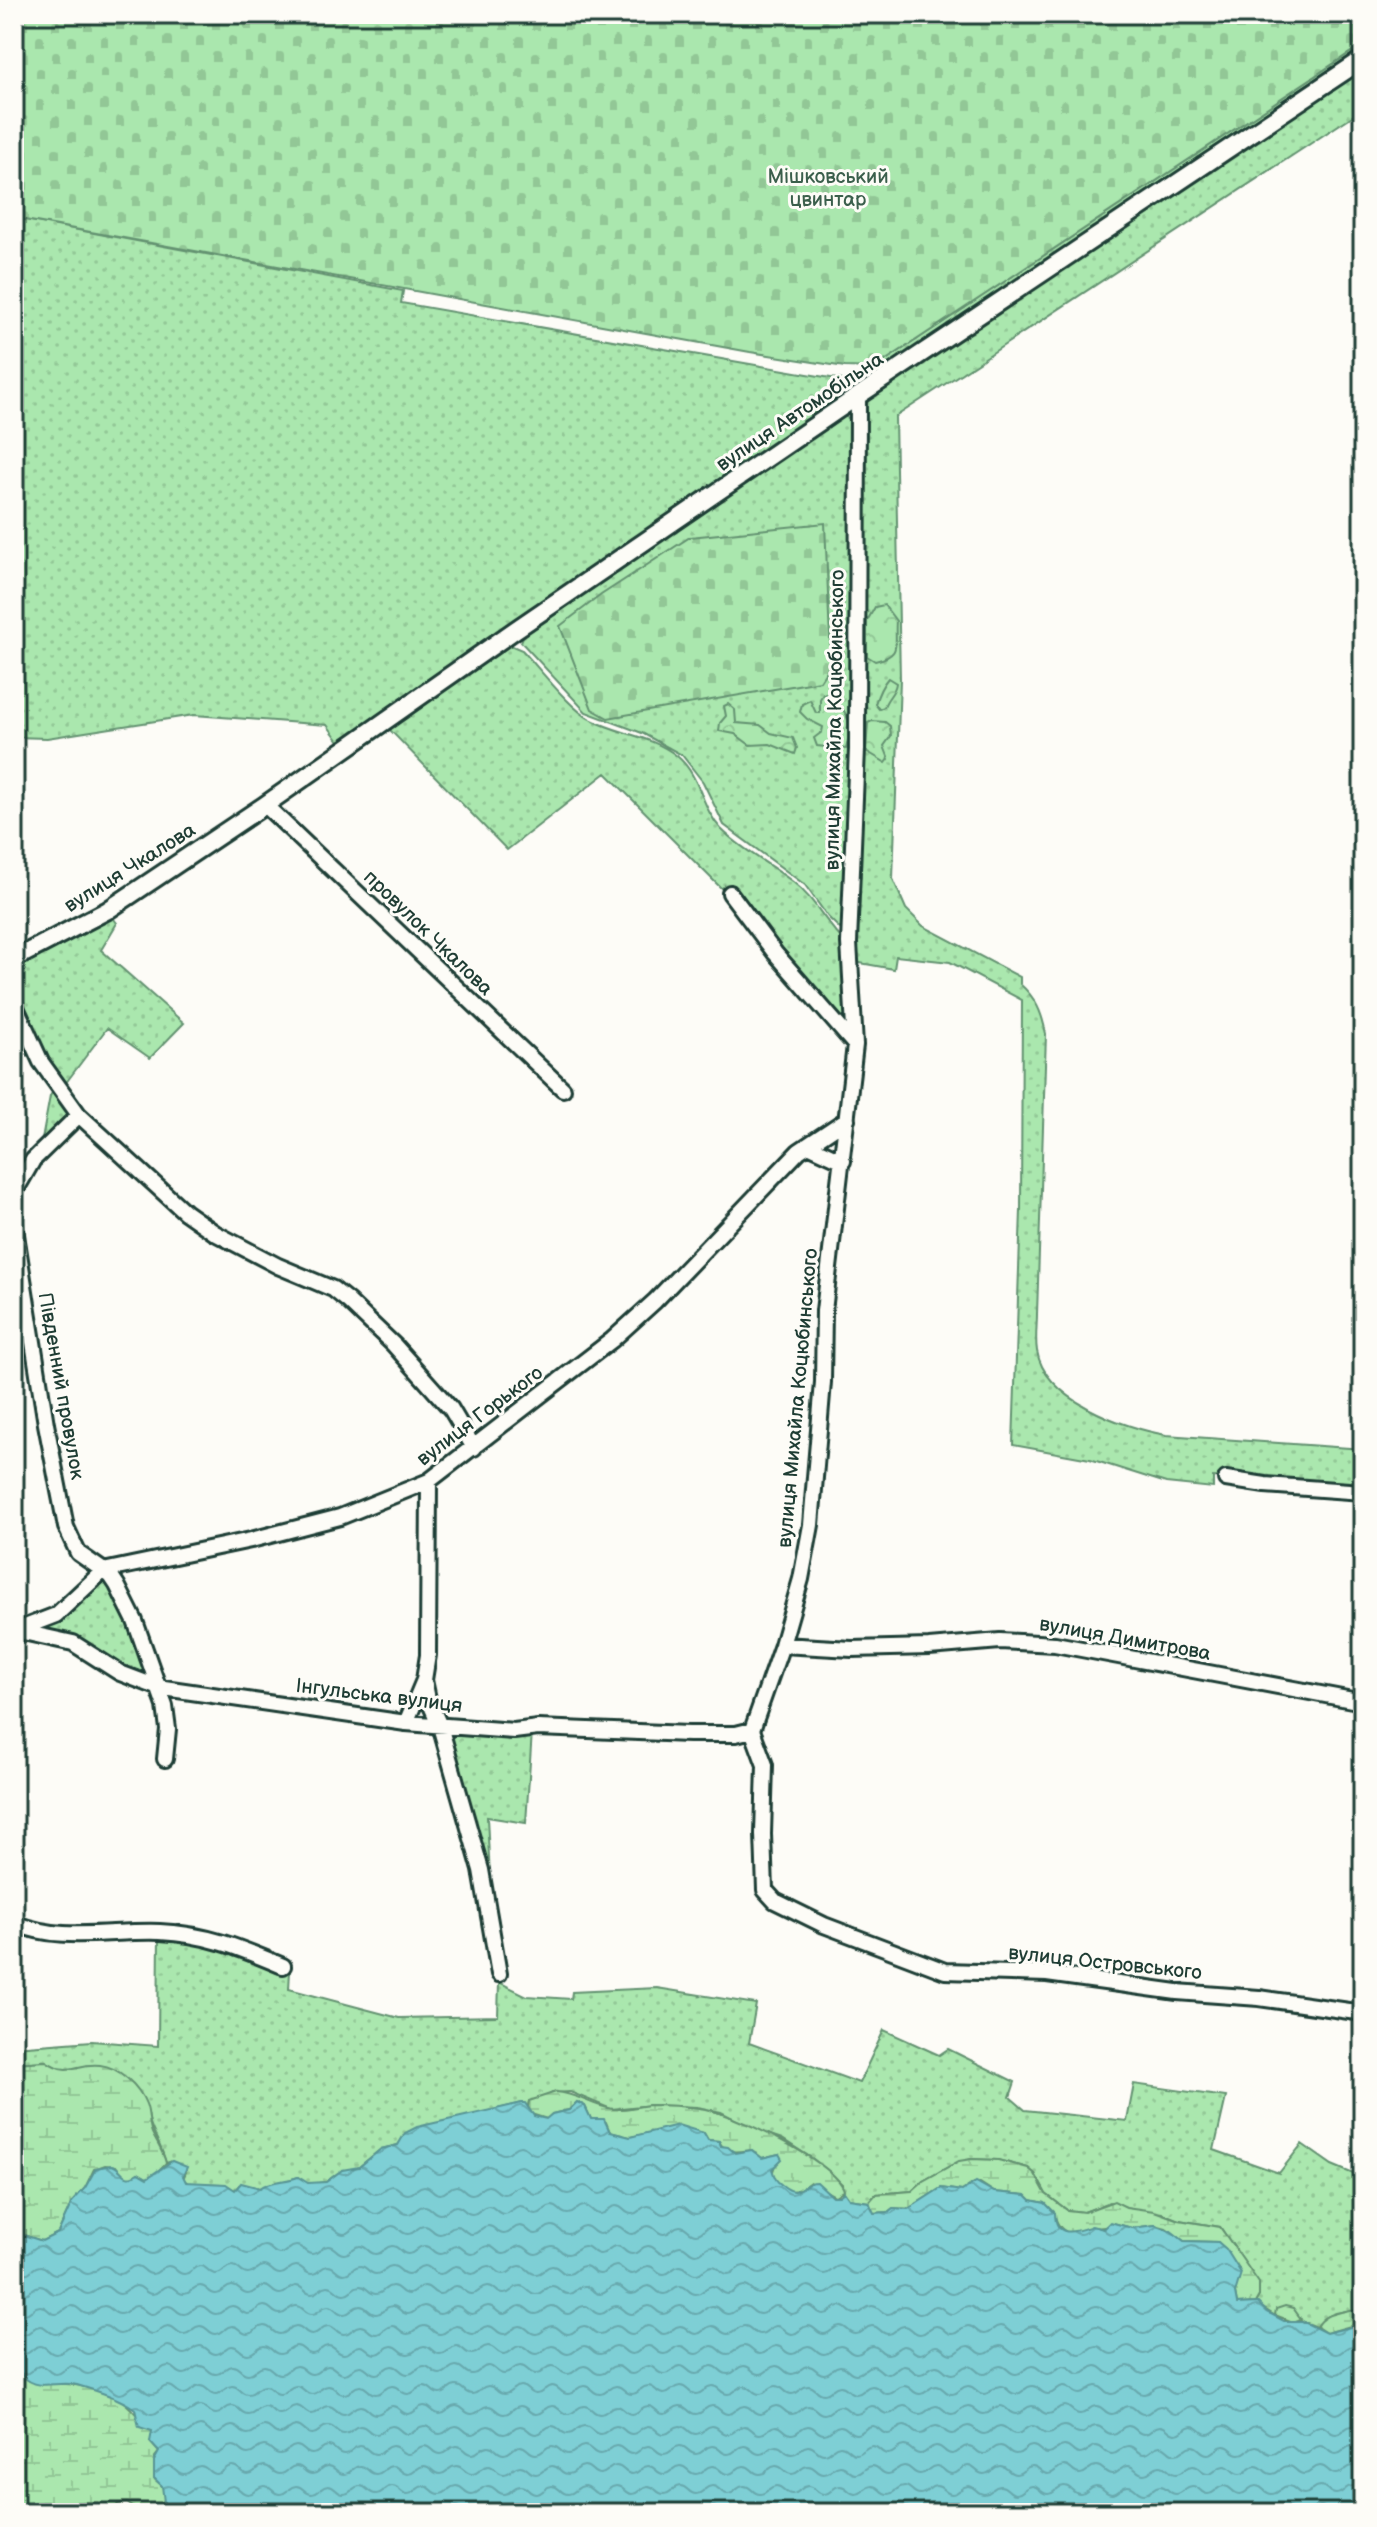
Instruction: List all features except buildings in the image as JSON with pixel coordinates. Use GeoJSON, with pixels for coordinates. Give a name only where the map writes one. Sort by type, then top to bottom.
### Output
{"type":"FeatureCollection","features":[{"type":"Feature","properties":{"kind":"street","name":"вулиця Автомобільна"},"geometry":{"type":"LineString","coordinates":[[265,805],[858,396],[872,380],[1363,59]]}},
{"type":"Feature","properties":{"kind":"street","name":"вулиця Михайла Коцюбинського"},"geometry":{"type":"LineString","coordinates":[[752,1730],[801,1579],[811,1525],[823,1382],[824,1311],[855,1045],[849,943],[857,749],[858,396]]}},
{"type":"Feature","properties":{"kind":"street","name":"вулиця Чкалова"},"geometry":{"type":"LineString","coordinates":[[14,959],[108,910],[265,805]]}},
{"type":"Feature","properties":{"kind":"street","name":"провулок Чкалова"},"geometry":{"type":"LineString","coordinates":[[265,805],[563,1089]]}},
{"type":"Feature","properties":{"kind":"street"},"geometry":{"type":"LineString","coordinates":[[730,893],[775,953],[855,1045]]}},
{"type":"Feature","properties":{"kind":"street"},"geometry":{"type":"LineString","coordinates":[[14,1003],[41,1062],[79,1115],[185,1212],[215,1233],[278,1266],[333,1289],[348,1301],[394,1345],[451,1409],[474,1448]]}},
{"type":"Feature","properties":{"kind":"street"},"geometry":{"type":"LineString","coordinates":[[14,1193],[21,1176],[33,1160],[79,1115]]}},
{"type":"Feature","properties":{"kind":"street","name":"вулиця Горького"},"geometry":{"type":"LineString","coordinates":[[103,1571],[251,1540],[340,1517],[429,1481],[612,1340],[655,1301],[799,1151],[847,1119]]}},
{"type":"Feature","properties":{"kind":"street"},"geometry":{"type":"LineString","coordinates":[[808,1145],[843,1161]]}},
{"type":"Feature","properties":{"kind":"street","name":"Південний провулок"},"geometry":{"type":"LineString","coordinates":[[14,1222],[46,1424],[66,1527],[85,1577],[76,1597]]}},
{"type":"Feature","properties":{"kind":"street"},"geometry":{"type":"LineString","coordinates":[[1226,1479],[1363,1492]]}},
{"type":"Feature","properties":{"kind":"street"},"geometry":{"type":"LineString","coordinates":[[406,1723],[424,1680],[428,1655],[429,1481]]}},
{"type":"Feature","properties":{"kind":"street"},"geometry":{"type":"LineString","coordinates":[[78,1553],[117,1585],[135,1621],[165,1706],[165,1759]]}},
{"type":"Feature","properties":{"kind":"street"},"geometry":{"type":"LineString","coordinates":[[16,1630],[56,1615],[103,1571]]}},
{"type":"Feature","properties":{"kind":"street","name":"Інгульська вулиця"},"geometry":{"type":"LineString","coordinates":[[16,1630],[73,1643],[120,1673],[157,1687],[406,1723],[514,1731],[538,1728],[736,1734],[752,1730]]}},
{"type":"Feature","properties":{"kind":"street","name":"вулиця Димитрова"},"geometry":{"type":"LineString","coordinates":[[782,1645],[852,1649],[1000,1641],[1055,1644],[1363,1702]]}},
{"type":"Feature","properties":{"kind":"street"},"geometry":{"type":"LineString","coordinates":[[424,1680],[481,1870],[499,1974]]}},
{"type":"Feature","properties":{"kind":"street","name":"вулиця Островського"},"geometry":{"type":"LineString","coordinates":[[752,1730],[765,1765],[765,1890],[775,1901],[824,1925],[945,1971],[1047,1974],[1363,2013]]}},
{"type":"Feature","properties":{"kind":"street"},"geometry":{"type":"LineString","coordinates":[[14,1923],[44,1934],[65,1936],[147,1932],[201,1935],[283,1966]]}},
{"type":"Feature","properties":{"kind":"green space","name":"Мішковський цвинтар"},"geometry":{"type":"Polygon","coordinates":[[[14,14],[1363,14],[1363,44],[874,368],[845,367],[750,352],[14,218],[14,14]]]}},
{"type":"Feature","properties":{"kind":"green space"},"geometry":{"type":"Polygon","coordinates":[[[1363,44],[1363,51],[894,365],[874,368],[1363,44]]]}},
{"type":"Feature","properties":{"kind":"green space"},"geometry":{"type":"Polygon","coordinates":[[[1363,67],[1363,109],[895,417],[900,679],[893,879],[906,909],[923,926],[1020,977],[1020,984],[1038,1006],[1042,1019],[1046,1034],[1036,1337],[1043,1368],[1055,1384],[1089,1409],[1149,1431],[1166,1435],[1363,1449],[1363,1488],[1213,1477],[1213,1488],[1166,1483],[1090,1459],[1013,1445],[1021,1210],[1022,1000],[950,962],[896,956],[894,969],[854,962],[864,407],[874,393],[1363,67]]]}},
{"type":"Feature","properties":{"kind":"green space"},"geometry":{"type":"Polygon","coordinates":[[[14,218],[403,291],[401,303],[842,380],[853,387],[851,394],[342,745],[327,725],[194,715],[47,738],[14,737],[14,218]]]}},
{"type":"Feature","properties":{"kind":"green space"},"geometry":{"type":"Polygon","coordinates":[[[843,415],[851,420],[853,435],[852,748],[844,928],[840,929],[805,885],[724,825],[703,782],[682,755],[642,733],[586,712],[521,642],[524,634],[549,615],[843,415]]]}},
{"type":"Feature","properties":{"kind":"green space"},"geometry":{"type":"Polygon","coordinates":[[[825,523],[831,664],[820,681],[608,718],[592,709],[560,626],[601,595],[690,537],[825,523]]]}},
{"type":"Feature","properties":{"kind":"green space"},"geometry":{"type":"Polygon","coordinates":[[[884,605],[896,621],[895,647],[890,655],[875,661],[867,656],[867,621],[875,607],[884,605]]]}},
{"type":"Feature","properties":{"kind":"green space"},"geometry":{"type":"Polygon","coordinates":[[[504,646],[522,650],[584,715],[602,725],[657,744],[677,756],[691,773],[709,812],[721,829],[807,895],[843,940],[850,1030],[727,894],[606,773],[507,850],[387,727],[504,646]]]}},
{"type":"Feature","properties":{"kind":"green space"},"geometry":{"type":"Polygon","coordinates":[[[888,678],[896,683],[884,707],[879,709],[875,704],[888,678]]]}},
{"type":"Feature","properties":{"kind":"green space"},"geometry":{"type":"Polygon","coordinates":[[[823,694],[829,695],[846,715],[849,731],[846,749],[817,746],[814,738],[823,727],[800,712],[802,704],[810,700],[816,713],[820,713],[823,694]]]}},
{"type":"Feature","properties":{"kind":"green space"},"geometry":{"type":"Polygon","coordinates":[[[728,704],[735,710],[736,723],[760,725],[771,733],[793,738],[797,748],[795,754],[770,744],[750,745],[735,734],[719,731],[720,723],[726,716],[724,706],[728,704]]]}},
{"type":"Feature","properties":{"kind":"green space"},"geometry":{"type":"Polygon","coordinates":[[[885,722],[890,726],[891,736],[884,746],[889,759],[886,763],[866,751],[868,723],[885,722]]]}},
{"type":"Feature","properties":{"kind":"green space"},"geometry":{"type":"Polygon","coordinates":[[[111,915],[117,923],[101,950],[184,1023],[150,1058],[107,1028],[62,1088],[36,1042],[14,990],[14,966],[111,915]]]}},
{"type":"Feature","properties":{"kind":"green space"},"geometry":{"type":"Polygon","coordinates":[[[53,1091],[68,1106],[70,1116],[64,1126],[41,1145],[50,1096],[53,1091]]]}},
{"type":"Feature","properties":{"kind":"green space"},"geometry":{"type":"Polygon","coordinates":[[[102,1581],[116,1588],[148,1675],[146,1678],[28,1627],[102,1581]]]}},
{"type":"Feature","properties":{"kind":"green space"},"geometry":{"type":"Polygon","coordinates":[[[445,1730],[532,1731],[526,1823],[487,1817],[492,1917],[445,1730]]]}},
{"type":"Feature","properties":{"kind":"green space"},"geometry":{"type":"Polygon","coordinates":[[[159,1934],[223,1943],[290,1971],[289,1989],[399,2018],[498,2016],[499,1982],[527,1996],[571,1999],[572,1992],[657,1988],[756,2004],[749,2043],[859,2083],[884,2030],[939,2055],[948,2049],[1015,2082],[1010,2097],[1025,2110],[1127,2121],[1134,2084],[1226,2097],[1214,2150],[1279,2173],[1302,2144],[1332,2165],[1363,2178],[1363,2311],[1331,2315],[1317,2327],[1277,2317],[1255,2303],[1259,2296],[1254,2277],[1220,2227],[1110,2202],[1084,2212],[1067,2210],[1046,2194],[1028,2168],[998,2160],[971,2159],[950,2166],[912,2191],[876,2194],[869,2202],[849,2199],[842,2193],[842,2184],[813,2159],[782,2139],[721,2112],[697,2107],[652,2105],[611,2109],[570,2092],[552,2093],[529,2101],[528,2107],[522,2103],[417,2128],[398,2145],[381,2149],[359,2167],[338,2173],[326,2182],[308,2184],[298,2177],[261,2188],[239,2185],[235,2190],[222,2184],[188,2183],[183,2179],[186,2172],[172,2161],[166,2163],[146,2105],[90,2065],[64,2071],[45,2061],[14,2063],[14,2047],[92,2041],[158,2046],[159,1934]]]}},
{"type":"Feature","properties":{"kind":"green space"},"geometry":{"type":"Polygon","coordinates":[[[46,2061],[67,2069],[100,2065],[128,2078],[146,2104],[151,2131],[166,2163],[147,2178],[138,2173],[124,2177],[116,2166],[105,2165],[94,2169],[85,2188],[72,2202],[58,2233],[42,2241],[14,2232],[14,2063],[46,2061]]]}},
{"type":"Feature","properties":{"kind":"green space"},"geometry":{"type":"Polygon","coordinates":[[[556,2092],[613,2109],[656,2105],[713,2111],[802,2152],[822,2165],[844,2190],[835,2196],[810,2182],[788,2191],[779,2186],[772,2174],[779,2154],[762,2158],[752,2150],[729,2151],[719,2141],[708,2140],[704,2133],[681,2127],[630,2137],[610,2132],[606,2122],[591,2119],[585,2106],[577,2102],[569,2110],[552,2114],[547,2119],[531,2114],[529,2101],[556,2092]]]}},
{"type":"Feature","properties":{"kind":"green space"},"geometry":{"type":"Polygon","coordinates":[[[998,2160],[1028,2168],[1046,2194],[1067,2210],[1084,2212],[1114,2201],[1179,2220],[1220,2227],[1259,2283],[1259,2296],[1255,2303],[1237,2304],[1235,2293],[1239,2269],[1218,2242],[1184,2241],[1166,2228],[1155,2225],[1132,2228],[1114,2223],[1072,2233],[1058,2225],[1055,2213],[1045,2203],[1031,2200],[1026,2195],[994,2192],[980,2183],[974,2183],[962,2191],[941,2188],[908,2209],[893,2208],[888,2212],[872,2213],[869,2202],[876,2194],[912,2191],[923,2181],[959,2161],[998,2160]]]}},
{"type":"Feature","properties":{"kind":"green space"},"geometry":{"type":"Polygon","coordinates":[[[1285,2306],[1293,2308],[1301,2319],[1293,2322],[1275,2315],[1276,2309],[1285,2306]]]}},
{"type":"Feature","properties":{"kind":"green space"},"geometry":{"type":"Polygon","coordinates":[[[1349,2310],[1363,2311],[1363,2332],[1358,2324],[1326,2333],[1317,2327],[1327,2317],[1349,2310]]]}},
{"type":"Feature","properties":{"kind":"green space"},"geometry":{"type":"Polygon","coordinates":[[[14,2367],[32,2382],[95,2389],[120,2400],[131,2409],[154,2434],[150,2442],[159,2452],[155,2457],[154,2478],[162,2486],[164,2497],[155,2513],[142,2513],[127,2503],[118,2504],[112,2513],[14,2513],[14,2367]]]}},
{"type":"Feature","properties":{"kind":"water"},"geometry":{"type":"Polygon","coordinates":[[[577,2102],[585,2106],[591,2119],[604,2119],[610,2132],[630,2137],[678,2125],[704,2133],[708,2140],[719,2141],[721,2146],[735,2153],[752,2150],[762,2158],[779,2154],[782,2159],[772,2169],[777,2180],[788,2189],[797,2191],[817,2182],[832,2196],[844,2192],[849,2199],[869,2202],[874,2213],[888,2212],[893,2208],[908,2209],[941,2188],[962,2191],[976,2182],[994,2192],[1026,2195],[1031,2200],[1045,2203],[1055,2213],[1059,2227],[1068,2232],[1092,2226],[1103,2229],[1110,2222],[1132,2228],[1155,2225],[1171,2231],[1184,2241],[1218,2242],[1241,2273],[1235,2293],[1237,2304],[1258,2303],[1284,2321],[1302,2321],[1326,2333],[1359,2325],[1363,2332],[1363,2513],[155,2513],[164,2502],[162,2486],[154,2478],[154,2461],[159,2452],[150,2442],[152,2431],[139,2427],[135,2409],[77,2385],[30,2382],[14,2367],[14,2232],[42,2241],[58,2233],[72,2202],[85,2188],[96,2168],[112,2165],[126,2176],[138,2173],[147,2178],[172,2161],[187,2167],[183,2176],[186,2182],[226,2184],[235,2190],[241,2183],[260,2188],[298,2177],[308,2183],[326,2182],[342,2170],[359,2167],[381,2149],[398,2145],[405,2133],[417,2127],[522,2103],[534,2116],[546,2119],[552,2114],[569,2110],[577,2102]]]}}]}
